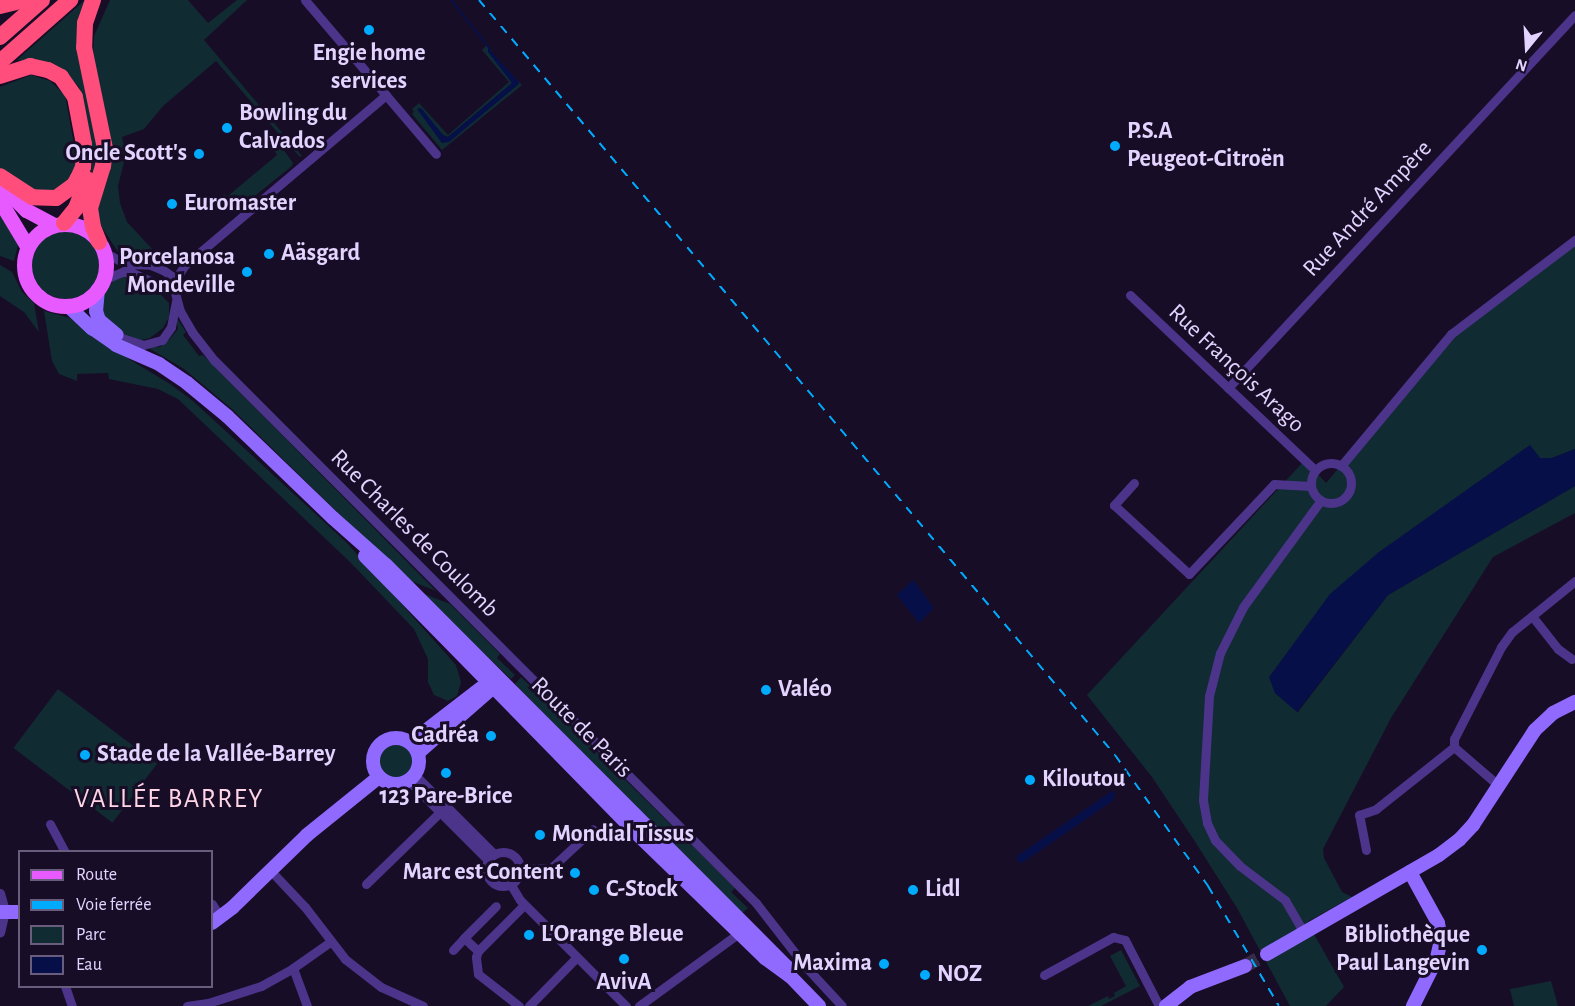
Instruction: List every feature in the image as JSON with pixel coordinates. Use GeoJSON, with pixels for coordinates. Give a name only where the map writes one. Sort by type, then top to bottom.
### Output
{"type":"FeatureCollection","features":[{"type":"Feature","properties":{"kind":"highway"},"geometry":{"type":"LineString","coordinates":[[0,6],[24,0]]}},
{"type":"Feature","properties":{"kind":"highway"},"geometry":{"type":"LineString","coordinates":[[0,37],[42,0]]}},
{"type":"Feature","properties":{"kind":"highway"},"geometry":{"type":"LineString","coordinates":[[0,62],[70,0]]}},
{"type":"Feature","properties":{"kind":"highway"},"geometry":{"type":"LineString","coordinates":[[93,0],[85,23],[84,47],[105,148],[103,166],[90,208],[93,227],[102,247]]}},
{"type":"Feature","properties":{"kind":"highway"},"geometry":{"type":"LineString","coordinates":[[0,76],[30,66],[48,70],[65,80],[75,97],[84,144],[82,167],[78,178],[74,185],[56,198],[32,198],[15,189],[0,176]]}},
{"type":"Feature","properties":{"kind":"highway"},"geometry":{"type":"LineString","coordinates":[[59,224],[76,208],[87,181],[89,153],[84,144]]}},
{"type":"Feature","properties":{"kind":"main road"},"geometry":{"type":"LineString","coordinates":[[0,184],[26,210],[59,224],[81,226],[102,247],[106,267],[101,285],[88,299],[68,306],[52,304],[38,297],[29,287],[24,270],[27,246],[34,237],[59,224]]}},
{"type":"Feature","properties":{"kind":"main road"},"geometry":{"type":"LineString","coordinates":[[0,201],[27,246]]}},
{"type":"Feature","properties":{"kind":"main road","name":"Route de Paris"},"geometry":{"type":"LineString","coordinates":[[101,285],[96,311],[99,320],[122,338],[133,351]]}},
{"type":"Feature","properties":{"kind":"main road","name":"Route de Paris"},"geometry":{"type":"LineString","coordinates":[[68,306],[92,328],[116,345],[133,351],[187,383],[227,416],[333,518],[379,572],[753,933],[787,967],[790,976]]}},
{"type":"Feature","properties":{"kind":"main road"},"geometry":{"type":"LineString","coordinates":[[414,748],[494,682]]}},
{"type":"Feature","properties":{"kind":"main road","name":"Route de Paris"},"geometry":{"type":"LineString","coordinates":[[494,682],[738,932],[765,958],[790,976],[819,1006]]}},
{"type":"Feature","properties":{"kind":"main road"},"geometry":{"type":"LineString","coordinates":[[1267,954],[1439,855],[1466,833],[1539,725],[1558,709],[1575,702]]}},
{"type":"Feature","properties":{"kind":"main road"},"geometry":{"type":"LineString","coordinates":[[393,738],[414,748],[419,766],[412,778],[391,784],[379,777],[373,764],[378,746],[393,738]]}},
{"type":"Feature","properties":{"kind":"main road"},"geometry":{"type":"LineString","coordinates":[[216,920],[307,835],[379,777]]}},
{"type":"Feature","properties":{"kind":"main road"},"geometry":{"type":"LineString","coordinates":[[1410,872],[1436,918],[1441,936],[1437,958],[1413,1006]]}},
{"type":"Feature","properties":{"kind":"main road"},"geometry":{"type":"LineString","coordinates":[[1166,1006],[1190,987],[1245,966]]}},
{"type":"Feature","properties":{"kind":"street"},"geometry":{"type":"LineString","coordinates":[[306,0],[436,154]]}},
{"type":"Feature","properties":{"kind":"street","name":"Rue André Ampère"},"geometry":{"type":"LineString","coordinates":[[1228,388],[1575,15]]}},
{"type":"Feature","properties":{"kind":"street"},"geometry":{"type":"LineString","coordinates":[[101,285],[122,272],[130,272],[163,287],[175,284],[189,262],[386,95]]}},
{"type":"Feature","properties":{"kind":"street"},"geometry":{"type":"LineString","coordinates":[[1341,466],[1452,334],[1575,240]]}},
{"type":"Feature","properties":{"kind":"street"},"geometry":{"type":"LineString","coordinates":[[102,247],[126,264],[151,266],[163,270],[175,284]]}},
{"type":"Feature","properties":{"kind":"street","name":"Rue Charles de Coulomb"},"geometry":{"type":"LineString","coordinates":[[175,284],[176,302],[192,332],[230,377],[756,903],[805,966],[842,1006]]}},
{"type":"Feature","properties":{"kind":"street","name":"Rue François Arago"},"geometry":{"type":"LineString","coordinates":[[1130,296],[1316,470]]}},
{"type":"Feature","properties":{"kind":"street"},"geometry":{"type":"LineString","coordinates":[[122,338],[142,345],[162,340],[171,327],[176,302]]}},
{"type":"Feature","properties":{"kind":"street"},"geometry":{"type":"LineString","coordinates":[[1327,464],[1341,466],[1348,474],[1349,490],[1337,502],[1321,500],[1311,486],[1316,470],[1327,464]]}},
{"type":"Feature","properties":{"kind":"street"},"geometry":{"type":"LineString","coordinates":[[1134,483],[1114,505],[1189,574],[1274,484],[1311,486]]}},
{"type":"Feature","properties":{"kind":"street"},"geometry":{"type":"LineString","coordinates":[[1304,933],[1285,900],[1240,866],[1215,840],[1205,816],[1204,792],[1209,696],[1220,653],[1243,607],[1321,500]]}},
{"type":"Feature","properties":{"kind":"street"},"geometry":{"type":"LineString","coordinates":[[1498,785],[1454,747],[1454,739],[1501,647],[1512,632],[1575,581]]}},
{"type":"Feature","properties":{"kind":"street"},"geometry":{"type":"LineString","coordinates":[[1532,616],[1558,649],[1572,659]]}},
{"type":"Feature","properties":{"kind":"street"},"geometry":{"type":"LineString","coordinates":[[1366,850],[1359,814],[1376,809],[1454,747]]}},
{"type":"Feature","properties":{"kind":"street"},"geometry":{"type":"LineString","coordinates":[[412,778],[440,812],[491,857]]}},
{"type":"Feature","properties":{"kind":"street"},"geometry":{"type":"LineString","coordinates":[[412,778],[491,857]]}},
{"type":"Feature","properties":{"kind":"street"},"geometry":{"type":"LineString","coordinates":[[366,884],[440,812]]}},
{"type":"Feature","properties":{"kind":"street"},"geometry":{"type":"LineString","coordinates":[[50,824],[64,850]]}},
{"type":"Feature","properties":{"kind":"street"},"geometry":{"type":"LineString","coordinates":[[520,868],[551,868],[593,828]]}},
{"type":"Feature","properties":{"kind":"street"},"geometry":{"type":"LineString","coordinates":[[506,852],[513,855],[520,868],[518,878],[511,885],[500,886],[490,881],[486,871],[491,857],[506,852]]}},
{"type":"Feature","properties":{"kind":"street"},"geometry":{"type":"LineString","coordinates":[[270,870],[306,907],[330,942],[345,959],[368,978],[407,1002],[423,1006]]}},
{"type":"Feature","properties":{"kind":"street"},"geometry":{"type":"LineString","coordinates":[[511,885],[524,905],[626,1006]]}},
{"type":"Feature","properties":{"kind":"street"},"geometry":{"type":"LineString","coordinates":[[0,893],[8,912],[0,932]]}},
{"type":"Feature","properties":{"kind":"street"},"geometry":{"type":"LineString","coordinates":[[519,1006],[478,974],[476,964],[478,951],[524,905]]}},
{"type":"Feature","properties":{"kind":"street"},"geometry":{"type":"LineString","coordinates":[[453,950],[496,906]]}},
{"type":"Feature","properties":{"kind":"street"},"geometry":{"type":"LineString","coordinates":[[639,1006],[738,932],[753,933]]}},
{"type":"Feature","properties":{"kind":"street"},"geometry":{"type":"LineString","coordinates":[[1044,975],[1113,937],[1125,940],[1159,1006]]}},
{"type":"Feature","properties":{"kind":"street"},"geometry":{"type":"LineString","coordinates":[[464,938],[478,951]]}},
{"type":"Feature","properties":{"kind":"street"},"geometry":{"type":"LineString","coordinates":[[187,1006],[223,1002],[261,986],[293,968],[330,942]]}},
{"type":"Feature","properties":{"kind":"street"},"geometry":{"type":"LineString","coordinates":[[530,1006],[576,958]]}},
{"type":"Feature","properties":{"kind":"street"},"geometry":{"type":"LineString","coordinates":[[293,968],[307,1006]]}},
{"type":"Feature","properties":{"kind":"street"},"geometry":{"type":"LineString","coordinates":[[65,988],[72,1006]]}},
{"type":"Feature","properties":{"kind":"green space"},"geometry":{"type":"Polygon","coordinates":[[[85,0],[101,152],[91,178],[93,153],[79,87],[62,69],[17,60],[85,0]]]}},
{"type":"Feature","properties":{"kind":"green space"},"geometry":{"type":"Polygon","coordinates":[[[110,0],[188,0],[208,23],[237,0],[247,0],[204,40],[302,156],[300,157],[278,133],[216,61],[163,106],[144,129],[122,137],[126,154],[118,186],[120,203],[127,222],[167,265],[120,255],[95,217],[109,156],[93,56],[94,36],[110,0]]]}},
{"type":"Feature","properties":{"kind":"green space"},"geometry":{"type":"Polygon","coordinates":[[[487,45],[512,83],[448,137],[443,135],[418,108],[442,143],[519,82],[522,85],[442,150],[412,114],[414,112],[412,109],[419,103],[448,135],[509,82],[482,50],[487,45]]]}},
{"type":"Feature","properties":{"kind":"green space"},"geometry":{"type":"Polygon","coordinates":[[[31,75],[50,81],[65,95],[77,161],[70,182],[42,196],[0,170],[0,87],[31,75]]]}},
{"type":"Feature","properties":{"kind":"green space"},"geometry":{"type":"Polygon","coordinates":[[[283,149],[293,163],[292,166],[237,210],[223,194],[228,196],[277,155],[274,150],[283,149]]]}},
{"type":"Feature","properties":{"kind":"green space"},"geometry":{"type":"Polygon","coordinates":[[[0,214],[18,245],[14,261],[0,256],[0,214]]]}},
{"type":"Feature","properties":{"kind":"green space"},"geometry":{"type":"Polygon","coordinates":[[[66,229],[79,232],[91,239],[98,251],[101,264],[98,277],[91,289],[79,296],[66,299],[53,296],[41,289],[34,277],[31,264],[34,251],[41,239],[53,232],[66,229]]]}},
{"type":"Feature","properties":{"kind":"green space"},"geometry":{"type":"Polygon","coordinates":[[[1575,239],[1575,449],[1552,458],[1539,458],[1530,446],[1275,693],[1298,712],[1388,595],[1575,486],[1575,513],[1493,557],[1391,718],[1323,849],[1324,858],[1342,892],[1352,897],[1307,922],[1344,987],[1326,1006],[1290,1006],[1237,908],[1194,840],[1152,777],[1087,695],[1305,460],[1326,483],[1451,334],[1575,239]]]}},
{"type":"Feature","properties":{"kind":"green space"},"geometry":{"type":"Polygon","coordinates":[[[0,265],[12,272],[22,292],[34,303],[39,332],[24,312],[0,296],[0,265]]]}},
{"type":"Feature","properties":{"kind":"green space"},"geometry":{"type":"Polygon","coordinates":[[[126,276],[150,284],[169,303],[169,317],[163,328],[150,338],[141,340],[122,334],[113,328],[103,314],[102,297],[113,281],[126,276]]]}},
{"type":"Feature","properties":{"kind":"green space"},"geometry":{"type":"Polygon","coordinates":[[[44,311],[70,318],[101,342],[170,384],[193,401],[347,543],[456,665],[461,682],[457,696],[448,701],[434,695],[428,682],[428,659],[414,629],[350,562],[178,399],[158,389],[109,379],[108,373],[77,374],[77,381],[59,374],[52,361],[44,311]]]}},
{"type":"Feature","properties":{"kind":"green space"},"geometry":{"type":"Polygon","coordinates":[[[176,317],[186,332],[183,335],[199,356],[203,355],[436,591],[406,579],[232,409],[184,369],[147,347],[160,347],[169,340],[178,329],[176,317]]]}},
{"type":"Feature","properties":{"kind":"green space"},"geometry":{"type":"Polygon","coordinates":[[[419,592],[450,604],[500,654],[497,658],[515,675],[511,679],[419,592]]]}},
{"type":"Feature","properties":{"kind":"green space"},"geometry":{"type":"Polygon","coordinates":[[[521,677],[735,888],[731,892],[748,908],[740,915],[665,839],[515,684],[521,677]]]}},
{"type":"Feature","properties":{"kind":"green space","name":"Stade de la Vallée-Barrey"},"geometry":{"type":"Polygon","coordinates":[[[58,689],[157,764],[112,823],[13,748],[58,689]]]}},
{"type":"Feature","properties":{"kind":"green space"},"geometry":{"type":"Polygon","coordinates":[[[397,744],[410,749],[415,762],[410,775],[397,780],[384,775],[379,762],[384,749],[397,744]]]}},
{"type":"Feature","properties":{"kind":"green space"},"geometry":{"type":"Polygon","coordinates":[[[1121,950],[1140,986],[1101,1006],[1088,1006],[1108,996],[1109,999],[1115,996],[1114,993],[1126,986],[1110,956],[1121,950]]]}},
{"type":"Feature","properties":{"kind":"green space"},"geometry":{"type":"Polygon","coordinates":[[[1551,981],[1558,1006],[1514,1006],[1510,989],[1551,981]]]}},
{"type":"Feature","properties":{"kind":"water"},"geometry":{"type":"Polygon","coordinates":[[[488,48],[519,84],[449,142],[442,143],[417,109],[421,108],[443,135],[448,137],[512,83],[488,52],[488,48]]]}},
{"type":"Feature","properties":{"kind":"water"},"geometry":{"type":"Polygon","coordinates":[[[1530,445],[1540,458],[1552,458],[1575,449],[1575,486],[1388,595],[1297,712],[1275,693],[1269,677],[1330,594],[1379,552],[1530,445]]]}},
{"type":"Feature","properties":{"kind":"water"},"geometry":{"type":"Polygon","coordinates":[[[913,580],[934,608],[919,623],[897,595],[913,580]]]}},
{"type":"Feature","properties":{"kind":"water"},"geometry":{"type":"Polygon","coordinates":[[[1112,791],[1115,793],[1114,800],[1022,863],[1017,861],[1017,856],[1112,791]]]}},
{"type":"Feature","properties":{"kind":"waterway"},"geometry":{"type":"LineString","coordinates":[[451,0],[490,49]]}},
{"type":"Feature","properties":{"kind":"tunnel"},"geometry":{"type":"LineString","coordinates":[[1245,966],[1267,954]]}},
{"type":"Feature","properties":{"kind":"railway"},"geometry":{"type":"LineString","coordinates":[[479,0],[1115,755],[1208,886],[1279,1006]]}},
{"type":"Feature","properties":{"kind":"place","name":"Engie home services"},"geometry":{"type":"Point","coordinates":[369,30]}},
{"type":"Feature","properties":{"kind":"place","name":"Bowling du Calvados"},"geometry":{"type":"Point","coordinates":[227,128]}},
{"type":"Feature","properties":{"kind":"place","name":"P.S.A Peugeot-Citroën"},"geometry":{"type":"Point","coordinates":[1115,146]}},
{"type":"Feature","properties":{"kind":"place","name":"Oncle Scott's"},"geometry":{"type":"Point","coordinates":[199,154]}},
{"type":"Feature","properties":{"kind":"place","name":"Euromaster"},"geometry":{"type":"Point","coordinates":[172,204]}},
{"type":"Feature","properties":{"kind":"place","name":"Aäsgard"},"geometry":{"type":"Point","coordinates":[269,254]}},
{"type":"Feature","properties":{"kind":"place","name":"Porcelanosa Mondeville"},"geometry":{"type":"Point","coordinates":[247,272]}},
{"type":"Feature","properties":{"kind":"place","name":"Valéo"},"geometry":{"type":"Point","coordinates":[766,690]}},
{"type":"Feature","properties":{"kind":"place","name":"Cadréa"},"geometry":{"type":"Point","coordinates":[491,736]}},
{"type":"Feature","properties":{"kind":"place","name":"Stade de la Vallée-Barrey"},"geometry":{"type":"Point","coordinates":[85,755]}},
{"type":"Feature","properties":{"kind":"place","name":"123 Pare-Brice"},"geometry":{"type":"Point","coordinates":[446,773]}},
{"type":"Feature","properties":{"kind":"place","name":"Kiloutou"},"geometry":{"type":"Point","coordinates":[1030,780]}},
{"type":"Feature","properties":{"kind":"place","name":"Mondial Tissus"},"geometry":{"type":"Point","coordinates":[540,835]}},
{"type":"Feature","properties":{"kind":"place","name":"Marc est Content"},"geometry":{"type":"Point","coordinates":[575,873]}},
{"type":"Feature","properties":{"kind":"place","name":"C-Stock"},"geometry":{"type":"Point","coordinates":[594,890]}},
{"type":"Feature","properties":{"kind":"place","name":"Lidl"},"geometry":{"type":"Point","coordinates":[913,890]}},
{"type":"Feature","properties":{"kind":"place","name":"L'Orange Bleue"},"geometry":{"type":"Point","coordinates":[529,935]}},
{"type":"Feature","properties":{"kind":"place","name":"Bibliothèque Paul Langevin"},"geometry":{"type":"Point","coordinates":[1482,950]}},
{"type":"Feature","properties":{"kind":"place","name":"AvivA"},"geometry":{"type":"Point","coordinates":[624,959]}},
{"type":"Feature","properties":{"kind":"place","name":"Maxima"},"geometry":{"type":"Point","coordinates":[884,964]}},
{"type":"Feature","properties":{"kind":"place","name":"NOZ"},"geometry":{"type":"Point","coordinates":[925,975]}},
{"type":"Feature","properties":{"kind":"district","name":"VALLÉE BARREY"},"geometry":{"type":"Point","coordinates":[169,799]}}]}
